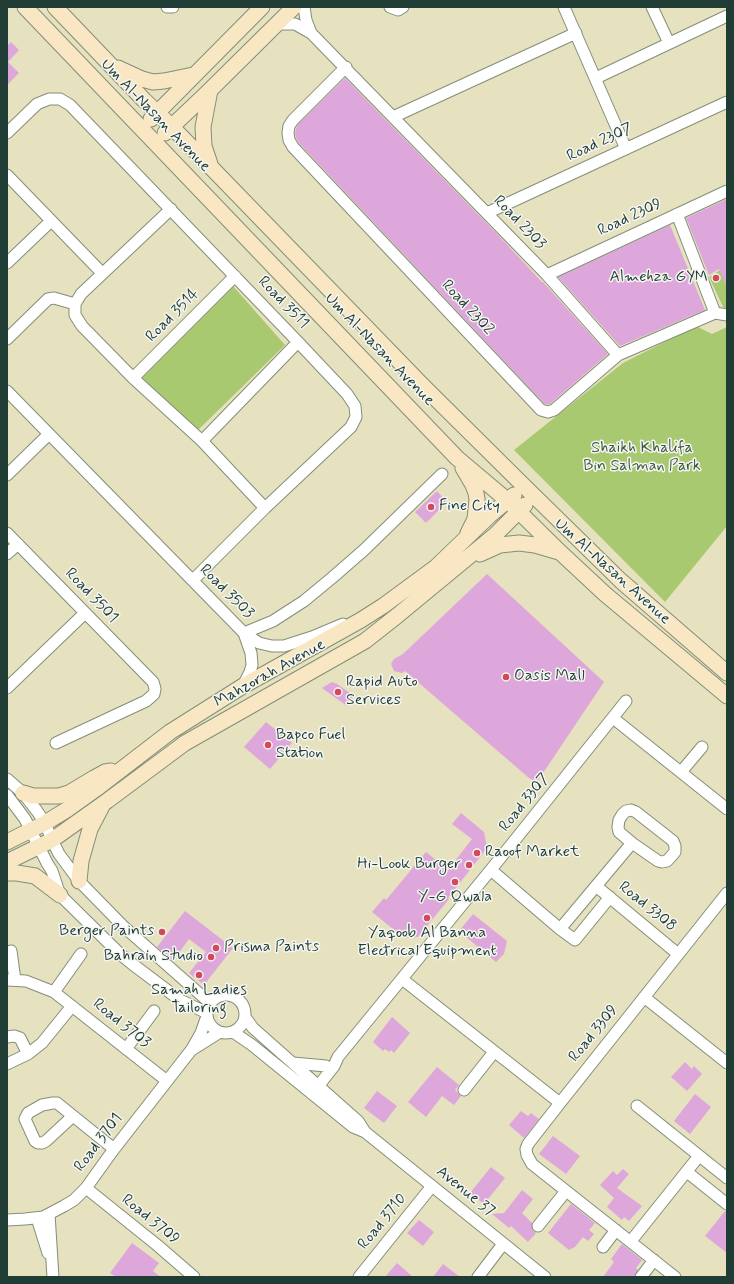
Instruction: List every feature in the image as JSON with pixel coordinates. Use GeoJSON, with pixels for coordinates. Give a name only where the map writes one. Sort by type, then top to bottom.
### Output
{"type":"FeatureCollection","features":[{"type":"Feature","properties":{"kind":"main road","name":"Um Al-Nasan Avenue"},"geometry":{"type":"LineString","coordinates":[[25,7],[156,142],[457,458],[519,511],[605,594],[727,696]]}},
{"type":"Feature","properties":{"kind":"main road","name":"Um Al-Nasan Avenue"},"geometry":{"type":"LineString","coordinates":[[55,7],[422,385],[621,581],[727,673]]}},
{"type":"Feature","properties":{"kind":"main road"},"geometry":{"type":"LineString","coordinates":[[141,128],[262,7]]}},
{"type":"Feature","properties":{"kind":"main road"},"geometry":{"type":"LineString","coordinates":[[156,142],[294,7]]}},
{"type":"Feature","properties":{"kind":"main road"},"geometry":{"type":"LineString","coordinates":[[111,65],[142,79],[153,82],[193,75]]}},
{"type":"Feature","properties":{"kind":"main road"},"geometry":{"type":"LineString","coordinates":[[210,90],[203,127],[203,136],[211,167]]}},
{"type":"Feature","properties":{"kind":"main road"},"geometry":{"type":"LineString","coordinates":[[457,458],[473,485],[477,498],[475,519],[464,541]]}},
{"type":"Feature","properties":{"kind":"main road","name":"Mahzorah Avenue"},"geometry":{"type":"LineString","coordinates":[[7,842],[45,823],[96,789],[170,732],[242,686],[361,620],[383,606],[436,568],[489,516],[508,501],[529,491]]}},
{"type":"Feature","properties":{"kind":"main road","name":"Mahzorah Avenue"},"geometry":{"type":"LineString","coordinates":[[7,862],[45,843],[103,804],[185,743],[365,641],[398,616],[495,535],[519,511],[529,491]]}},
{"type":"Feature","properties":{"kind":"main road"},"geometry":{"type":"LineString","coordinates":[[461,563],[500,545],[519,543],[535,545],[561,552]]}},
{"type":"Feature","properties":{"kind":"main road"},"geometry":{"type":"LineString","coordinates":[[23,793],[33,796],[59,796],[69,793],[105,772],[122,770]]}},
{"type":"Feature","properties":{"kind":"main road"},"geometry":{"type":"LineString","coordinates":[[79,881],[81,861],[90,829],[103,804]]}},
{"type":"Feature","properties":{"kind":"main road"},"geometry":{"type":"LineString","coordinates":[[7,873],[35,876],[60,895]]}},
{"type":"Feature","properties":{"kind":"street"},"geometry":{"type":"LineString","coordinates":[[166,7],[173,7]]}},
{"type":"Feature","properties":{"kind":"street","name":"Road 2303"},"geometry":{"type":"LineString","coordinates":[[304,7],[306,20],[311,33]]}},
{"type":"Feature","properties":{"kind":"street"},"geometry":{"type":"LineString","coordinates":[[390,7],[398,10],[403,7]]}},
{"type":"Feature","properties":{"kind":"street"},"geometry":{"type":"LineString","coordinates":[[564,7],[626,148]]}},
{"type":"Feature","properties":{"kind":"street"},"geometry":{"type":"LineString","coordinates":[[652,7],[669,43]]}},
{"type":"Feature","properties":{"kind":"street"},"geometry":{"type":"LineString","coordinates":[[596,78],[727,16]]}},
{"type":"Feature","properties":{"kind":"street","name":"Road 2303"},"geometry":{"type":"LineString","coordinates":[[277,24],[294,24],[311,33],[346,67],[547,275],[618,355]]}},
{"type":"Feature","properties":{"kind":"street"},"geometry":{"type":"LineString","coordinates":[[394,117],[576,33]]}},
{"type":"Feature","properties":{"kind":"street","name":"Road 2302"},"geometry":{"type":"LineString","coordinates":[[346,67],[293,120],[289,126],[289,140],[293,147],[541,410],[548,412],[554,410],[618,355],[715,313]]}},
{"type":"Feature","properties":{"kind":"street","name":"Road 3511"},"geometry":{"type":"LineString","coordinates":[[7,133],[37,104],[49,98],[60,99],[70,105],[298,342],[347,394],[355,406],[356,417],[351,427],[265,508],[193,580]]}},
{"type":"Feature","properties":{"kind":"street","name":"Road 2307"},"geometry":{"type":"LineString","coordinates":[[487,213],[727,102]]}},
{"type":"Feature","properties":{"kind":"street"},"geometry":{"type":"LineString","coordinates":[[7,175],[102,273]]}},
{"type":"Feature","properties":{"kind":"street","name":"Road 2309"},"geometry":{"type":"LineString","coordinates":[[547,275],[727,191]]}},
{"type":"Feature","properties":{"kind":"street"},"geometry":{"type":"LineString","coordinates":[[170,209],[81,294],[75,304],[75,315],[82,326],[133,378],[202,441],[265,508]]}},
{"type":"Feature","properties":{"kind":"street"},"geometry":{"type":"LineString","coordinates":[[677,214],[715,313],[727,315]]}},
{"type":"Feature","properties":{"kind":"street"},"geometry":{"type":"LineString","coordinates":[[7,263],[51,221]]}},
{"type":"Feature","properties":{"kind":"street","name":"Road 3514"},"geometry":{"type":"LineString","coordinates":[[133,378],[235,276]]}},
{"type":"Feature","properties":{"kind":"street"},"geometry":{"type":"LineString","coordinates":[[7,339],[46,301],[54,298],[75,304]]}},
{"type":"Feature","properties":{"kind":"street"},"geometry":{"type":"LineString","coordinates":[[202,441],[298,342]]}},
{"type":"Feature","properties":{"kind":"street","name":"Road 3503"},"geometry":{"type":"LineString","coordinates":[[7,391],[244,633],[273,621],[304,601],[333,577],[442,474]]}},
{"type":"Feature","properties":{"kind":"street"},"geometry":{"type":"LineString","coordinates":[[7,474],[48,434]]}},
{"type":"Feature","properties":{"kind":"street","name":"Road 3501"},"geometry":{"type":"LineString","coordinates":[[7,533],[153,682],[155,690],[154,694],[146,701],[56,743]]}},
{"type":"Feature","properties":{"kind":"street"},"geometry":{"type":"LineString","coordinates":[[7,554],[18,544]]}},
{"type":"Feature","properties":{"kind":"street"},"geometry":{"type":"LineString","coordinates":[[7,688],[85,614]]}},
{"type":"Feature","properties":{"kind":"street"},"geometry":{"type":"LineString","coordinates":[[244,633],[259,643],[272,646],[284,646],[343,624],[361,620]]}},
{"type":"Feature","properties":{"kind":"street"},"geometry":{"type":"LineString","coordinates":[[272,646],[267,642],[264,634],[267,627],[273,621]]}},
{"type":"Feature","properties":{"kind":"street"},"geometry":{"type":"LineString","coordinates":[[242,686],[250,672],[252,665],[251,653],[244,633]]}},
{"type":"Feature","properties":{"kind":"street","name":"Road 3307"},"geometry":{"type":"LineString","coordinates":[[312,1087],[334,1066],[338,1057],[491,870],[626,701]]}},
{"type":"Feature","properties":{"kind":"street"},"geometry":{"type":"LineString","coordinates":[[613,718],[727,809]]}},
{"type":"Feature","properties":{"kind":"street"},"geometry":{"type":"LineString","coordinates":[[682,772],[702,747]]}},
{"type":"Feature","properties":{"kind":"street"},"geometry":{"type":"LineString","coordinates":[[7,779],[23,793],[45,823],[47,863],[52,871],[60,895],[131,963],[180,1000],[208,1011]]}},
{"type":"Feature","properties":{"kind":"street"},"geometry":{"type":"LineString","coordinates":[[7,795],[25,819],[31,830],[59,854],[79,881],[208,1011],[210,1024],[213,1028],[220,1032],[233,1032],[241,1026],[245,1017],[242,1003],[235,997],[226,994],[216,997],[208,1011]]}},
{"type":"Feature","properties":{"kind":"street"},"geometry":{"type":"LineString","coordinates":[[631,810],[636,812],[673,841],[675,852],[667,861],[662,862],[658,861],[632,843],[619,832],[618,827],[619,820],[622,815],[626,811],[631,810]]}},
{"type":"Feature","properties":{"kind":"street","name":"Road 3308"},"geometry":{"type":"LineString","coordinates":[[560,929],[632,843]]}},
{"type":"Feature","properties":{"kind":"street"},"geometry":{"type":"LineString","coordinates":[[491,870],[575,940],[610,897]]}},
{"type":"Feature","properties":{"kind":"street","name":"Road 3308"},"geometry":{"type":"LineString","coordinates":[[596,886],[678,954]]}},
{"type":"Feature","properties":{"kind":"street","name":"Road 3309"},"geometry":{"type":"LineString","coordinates":[[675,1277],[532,1164],[526,1150],[528,1144],[560,1103],[727,893]]}},
{"type":"Feature","properties":{"kind":"street"},"geometry":{"type":"LineString","coordinates":[[11,951],[11,980]]}},
{"type":"Feature","properties":{"kind":"street"},"geometry":{"type":"LineString","coordinates":[[54,992],[81,954]]}},
{"type":"Feature","properties":{"kind":"street"},"geometry":{"type":"LineString","coordinates":[[402,979],[560,1103]]}},
{"type":"Feature","properties":{"kind":"street","name":"Road 3703"},"geometry":{"type":"LineString","coordinates":[[11,980],[26,981],[54,992],[167,1081]]}},
{"type":"Feature","properties":{"kind":"street"},"geometry":{"type":"LineString","coordinates":[[644,997],[727,1063]]}},
{"type":"Feature","properties":{"kind":"street"},"geometry":{"type":"LineString","coordinates":[[7,1064],[28,1054],[42,1043],[72,1006]]}},
{"type":"Feature","properties":{"kind":"street"},"geometry":{"type":"LineString","coordinates":[[126,1050],[154,1011]]}},
{"type":"Feature","properties":{"kind":"street","name":"Road 3701"},"geometry":{"type":"LineString","coordinates":[[7,1220],[37,1218],[49,1214],[74,1200],[86,1188],[114,1149],[192,1049],[201,1032],[208,1011]]}},
{"type":"Feature","properties":{"kind":"street","name":"Avenue 37"},"geometry":{"type":"LineString","coordinates":[[245,1017],[253,1028],[293,1063],[312,1087]]}},
{"type":"Feature","properties":{"kind":"street","name":"Road 3701"},"geometry":{"type":"LineString","coordinates":[[192,1049],[220,1032]]}},
{"type":"Feature","properties":{"kind":"street","name":"Avenue 37"},"geometry":{"type":"LineString","coordinates":[[233,1032],[358,1121],[365,1132],[545,1277]]}},
{"type":"Feature","properties":{"kind":"street"},"geometry":{"type":"LineString","coordinates":[[7,1037],[14,1036],[20,1038],[28,1054]]}},
{"type":"Feature","properties":{"kind":"street"},"geometry":{"type":"LineString","coordinates":[[464,1090],[494,1052]]}},
{"type":"Feature","properties":{"kind":"street","name":"Road 3307"},"geometry":{"type":"LineString","coordinates":[[312,1087],[331,1060],[338,1057]]}},
{"type":"Feature","properties":{"kind":"street"},"geometry":{"type":"LineString","coordinates":[[293,1063],[326,1066]]}},
{"type":"Feature","properties":{"kind":"street"},"geometry":{"type":"LineString","coordinates":[[637,1106],[727,1178]]}},
{"type":"Feature","properties":{"kind":"street"},"geometry":{"type":"LineString","coordinates":[[73,1116],[114,1149]]}},
{"type":"Feature","properties":{"kind":"street"},"geometry":{"type":"LineString","coordinates":[[631,1241],[699,1156]]}},
{"type":"Feature","properties":{"kind":"street"},"geometry":{"type":"LineString","coordinates":[[686,1172],[727,1204]]}},
{"type":"Feature","properties":{"kind":"street","name":"Road 3710"},"geometry":{"type":"LineString","coordinates":[[359,1277],[432,1186]]}},
{"type":"Feature","properties":{"kind":"street","name":"Road 3709"},"geometry":{"type":"LineString","coordinates":[[86,1188],[157,1244],[194,1277]]}},
{"type":"Feature","properties":{"kind":"street"},"geometry":{"type":"LineString","coordinates":[[538,1226],[566,1191]]}},
{"type":"Feature","properties":{"kind":"street"},"geometry":{"type":"LineString","coordinates":[[49,1214],[53,1277]]}},
{"type":"Feature","properties":{"kind":"street"},"geometry":{"type":"LineString","coordinates":[[37,1218],[45,1246],[51,1259]]}},
{"type":"Feature","properties":{"kind":"street"},"geometry":{"type":"LineString","coordinates":[[602,1247],[616,1230]]}},
{"type":"Feature","properties":{"kind":"street"},"geometry":{"type":"LineString","coordinates":[[478,1277],[503,1244]]}},
{"type":"Feature","properties":{"kind":"street"},"geometry":{"type":"LineString","coordinates":[[641,1277],[654,1260]]}},
{"type":"Feature","properties":{"kind":"green space"},"geometry":{"type":"Polygon","coordinates":[[[720,270],[727,282],[727,311],[725,311],[709,277],[720,270]]]}},
{"type":"Feature","properties":{"kind":"green space"},"geometry":{"type":"Polygon","coordinates":[[[233,286],[285,345],[194,434],[139,379],[233,286]]]}},
{"type":"Feature","properties":{"kind":"green space","name":"Shaikh Khalifa Bin Salman Park"},"geometry":{"type":"Polygon","coordinates":[[[696,326],[712,334],[727,327],[727,526],[665,602],[514,450],[623,363],[696,326]]]}},
{"type":"Feature","properties":{"kind":"building"},"geometry":{"type":"Polygon","coordinates":[[[11,42],[19,50],[8,62],[19,73],[7,85],[7,46],[11,42]]]}},
{"type":"Feature","properties":{"kind":"building"},"geometry":{"type":"Polygon","coordinates":[[[345,78],[543,282],[608,354],[550,404],[545,404],[536,395],[299,143],[295,133],[298,124],[345,78]]]}},
{"type":"Feature","properties":{"kind":"building"},"geometry":{"type":"Polygon","coordinates":[[[727,199],[727,288],[719,269],[709,275],[686,218],[727,199]]]}},
{"type":"Feature","properties":{"kind":"building"},"geometry":{"type":"Polygon","coordinates":[[[670,225],[705,310],[620,346],[558,277],[670,225]]]}},
{"type":"Feature","properties":{"kind":"building","name":"Fine City"},"geometry":{"type":"Polygon","coordinates":[[[437,491],[447,502],[426,523],[415,512],[437,491]]]}},
{"type":"Feature","properties":{"kind":"building","name":"Oasis Mall"},"geometry":{"type":"Polygon","coordinates":[[[487,574],[604,682],[537,782],[529,778],[405,671],[402,673],[394,671],[391,664],[394,659],[403,654],[487,574]]]}},
{"type":"Feature","properties":{"kind":"building","name":"Rapid Auto Services"},"geometry":{"type":"Polygon","coordinates":[[[332,682],[354,696],[347,706],[322,688],[332,682]]]}},
{"type":"Feature","properties":{"kind":"building","name":"Bapco Fuel Station"},"geometry":{"type":"Polygon","coordinates":[[[266,722],[292,743],[270,769],[244,747],[266,722]]]}},
{"type":"Feature","properties":{"kind":"building"},"geometry":{"type":"Polygon","coordinates":[[[461,813],[484,832],[487,848],[448,898],[449,899],[418,937],[404,938],[372,912],[384,898],[386,900],[426,852],[448,870],[472,839],[452,824],[461,813]]]}},
{"type":"Feature","properties":{"kind":"building"},"geometry":{"type":"Polygon","coordinates":[[[185,911],[233,948],[204,985],[189,973],[206,952],[189,939],[173,961],[157,947],[185,911]]]}},
{"type":"Feature","properties":{"kind":"building"},"geometry":{"type":"Polygon","coordinates":[[[473,914],[507,941],[504,954],[496,962],[459,931],[473,914]]]}},
{"type":"Feature","properties":{"kind":"building"},"geometry":{"type":"Polygon","coordinates":[[[392,1017],[410,1033],[394,1053],[391,1050],[389,1052],[385,1049],[383,1051],[373,1042],[392,1017]]]}},
{"type":"Feature","properties":{"kind":"building"},"geometry":{"type":"Polygon","coordinates":[[[685,1062],[692,1069],[694,1066],[702,1074],[687,1091],[671,1077],[685,1062]]]}},
{"type":"Feature","properties":{"kind":"building"},"geometry":{"type":"Polygon","coordinates":[[[437,1067],[459,1085],[455,1090],[461,1096],[454,1105],[442,1096],[426,1117],[408,1102],[437,1067]]]}},
{"type":"Feature","properties":{"kind":"building"},"geometry":{"type":"Polygon","coordinates":[[[377,1091],[397,1106],[384,1123],[364,1108],[377,1091]]]}},
{"type":"Feature","properties":{"kind":"building"},"geometry":{"type":"Polygon","coordinates":[[[695,1094],[711,1107],[690,1134],[674,1121],[695,1094]]]}},
{"type":"Feature","properties":{"kind":"building"},"geometry":{"type":"Polygon","coordinates":[[[521,1111],[528,1116],[531,1113],[539,1119],[524,1138],[509,1125],[521,1111]]]}},
{"type":"Feature","properties":{"kind":"building"},"geometry":{"type":"Polygon","coordinates":[[[553,1136],[580,1156],[566,1174],[539,1154],[553,1136]]]}},
{"type":"Feature","properties":{"kind":"building"},"geometry":{"type":"Polygon","coordinates":[[[491,1167],[505,1178],[484,1204],[470,1193],[491,1167]]]}},
{"type":"Feature","properties":{"kind":"building"},"geometry":{"type":"Polygon","coordinates":[[[623,1169],[629,1174],[617,1188],[642,1206],[629,1221],[624,1217],[622,1220],[607,1207],[614,1198],[600,1185],[613,1171],[617,1175],[623,1169]]]}},
{"type":"Feature","properties":{"kind":"building"},"geometry":{"type":"Polygon","coordinates":[[[522,1190],[533,1199],[522,1213],[532,1223],[532,1229],[536,1233],[528,1242],[511,1226],[509,1228],[492,1214],[504,1213],[522,1190]]]}},
{"type":"Feature","properties":{"kind":"building"},"geometry":{"type":"Polygon","coordinates":[[[571,1204],[595,1223],[589,1230],[594,1234],[588,1241],[583,1237],[575,1247],[569,1250],[548,1233],[571,1204]]]}},
{"type":"Feature","properties":{"kind":"building"},"geometry":{"type":"Polygon","coordinates":[[[725,1211],[727,1211],[727,1253],[705,1236],[725,1211]]]}},
{"type":"Feature","properties":{"kind":"building"},"geometry":{"type":"Polygon","coordinates":[[[419,1220],[434,1232],[423,1246],[407,1233],[419,1220]]]}},
{"type":"Feature","properties":{"kind":"building"},"geometry":{"type":"Polygon","coordinates":[[[132,1243],[159,1263],[153,1271],[161,1277],[116,1277],[110,1273],[132,1243]]]}},
{"type":"Feature","properties":{"kind":"building"},"geometry":{"type":"Polygon","coordinates":[[[622,1244],[642,1260],[636,1268],[638,1270],[634,1277],[603,1277],[614,1262],[611,1259],[622,1244]]]}},
{"type":"Feature","properties":{"kind":"building"},"geometry":{"type":"Polygon","coordinates":[[[397,1263],[413,1277],[385,1277],[397,1263]]]}},
{"type":"Feature","properties":{"kind":"building"},"geometry":{"type":"Polygon","coordinates":[[[443,1264],[460,1277],[433,1277],[443,1264]]]}},
{"type":"Feature","properties":{"kind":"place","name":"Almehza GYM"},"geometry":{"type":"Point","coordinates":[716,278]}},
{"type":"Feature","properties":{"kind":"place","name":"Fine City"},"geometry":{"type":"Point","coordinates":[431,507]}},
{"type":"Feature","properties":{"kind":"place","name":"Oasis Mall"},"geometry":{"type":"Point","coordinates":[506,677]}},
{"type":"Feature","properties":{"kind":"place","name":"Rapid Auto Services"},"geometry":{"type":"Point","coordinates":[338,692]}},
{"type":"Feature","properties":{"kind":"place","name":"Bapco Fuel Station"},"geometry":{"type":"Point","coordinates":[268,745]}},
{"type":"Feature","properties":{"kind":"place","name":"Raoof Market"},"geometry":{"type":"Point","coordinates":[477,853]}},
{"type":"Feature","properties":{"kind":"place","name":"Hi-Look Burger"},"geometry":{"type":"Point","coordinates":[469,865]}},
{"type":"Feature","properties":{"kind":"place","name":"Y-G Qwala"},"geometry":{"type":"Point","coordinates":[455,882]}},
{"type":"Feature","properties":{"kind":"place","name":"Yaqoob Al Banna Electrical Equipment"},"geometry":{"type":"Point","coordinates":[427,918]}},
{"type":"Feature","properties":{"kind":"place","name":"Berger Paints"},"geometry":{"type":"Point","coordinates":[162,932]}},
{"type":"Feature","properties":{"kind":"place","name":"Prisma Paints"},"geometry":{"type":"Point","coordinates":[216,948]}},
{"type":"Feature","properties":{"kind":"place","name":"Bahrain Studio"},"geometry":{"type":"Point","coordinates":[211,957]}},
{"type":"Feature","properties":{"kind":"place","name":"Samah Ladies Tailoring"},"geometry":{"type":"Point","coordinates":[199,975]}}]}
